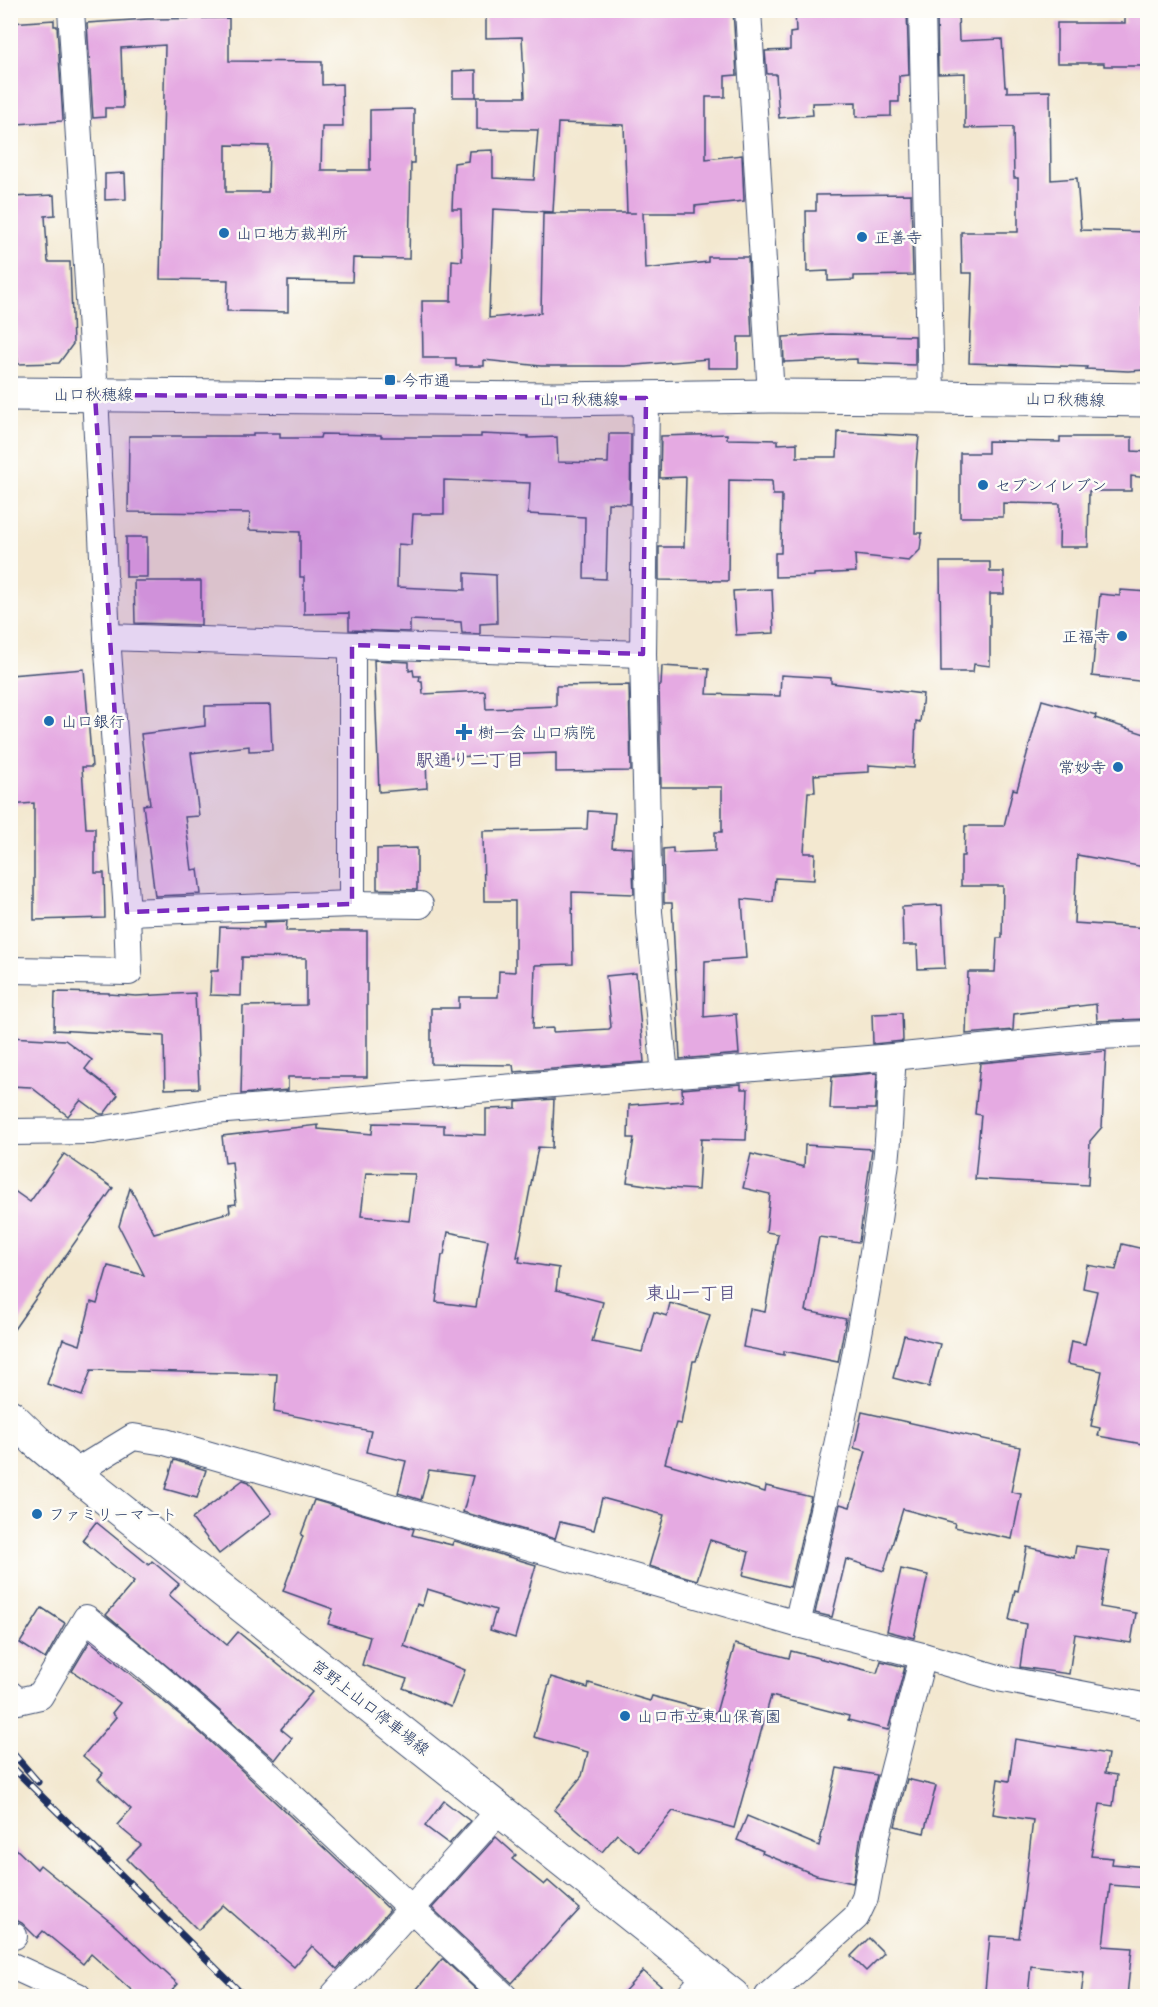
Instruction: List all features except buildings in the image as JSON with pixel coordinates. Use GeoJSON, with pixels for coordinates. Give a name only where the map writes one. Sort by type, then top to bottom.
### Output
{"type":"FeatureCollection","features":[{"type":"Feature","properties":{"kind":"main road","name":"山口秋穂線"},"geometry":{"type":"LineString","coordinates":[[10,394],[646,398],[771,396],[1148,400]]}},
{"type":"Feature","properties":{"kind":"main road","name":"宮野上山口停車場線"},"geometry":{"type":"LineString","coordinates":[[10,1416],[74,1473],[500,1810],[698,1986],[733,1996]]}},
{"type":"Feature","properties":{"kind":"street"},"geometry":{"type":"LineString","coordinates":[[10,970],[129,972],[127,912],[107,638],[95,395],[71,10]]}},
{"type":"Feature","properties":{"kind":"street"},"geometry":{"type":"LineString","coordinates":[[748,10],[771,396]]}},
{"type":"Feature","properties":{"kind":"street"},"geometry":{"type":"LineString","coordinates":[[922,10],[932,397]]}},
{"type":"Feature","properties":{"kind":"street"},"geometry":{"type":"LineString","coordinates":[[646,398],[643,654],[649,912],[665,1075]]}},
{"type":"Feature","properties":{"kind":"street"},"geometry":{"type":"LineString","coordinates":[[107,638],[643,654]]}},
{"type":"Feature","properties":{"kind":"street"},"geometry":{"type":"LineString","coordinates":[[352,645],[352,904]]}},
{"type":"Feature","properties":{"kind":"street"},"geometry":{"type":"LineString","coordinates":[[127,912],[352,904],[420,905]]}},
{"type":"Feature","properties":{"kind":"street"},"geometry":{"type":"LineString","coordinates":[[10,1132],[92,1131],[214,1111],[893,1057],[1098,1036],[1148,1034]]}},
{"type":"Feature","properties":{"kind":"street"},"geometry":{"type":"LineString","coordinates":[[797,1624],[827,1496],[860,1332],[886,1160],[893,1057]]}},
{"type":"Feature","properties":{"kind":"street"},"geometry":{"type":"LineString","coordinates":[[74,1473],[134,1437],[165,1442],[797,1624],[998,1678],[1148,1707]]}},
{"type":"Feature","properties":{"kind":"street"},"geometry":{"type":"LineString","coordinates":[[10,1694],[18,1701],[40,1696],[86,1618],[150,1668],[504,1996]]}},
{"type":"Feature","properties":{"kind":"street"},"geometry":{"type":"LineString","coordinates":[[768,1996],[856,1917],[865,1898],[876,1838],[922,1656]]}},
{"type":"Feature","properties":{"kind":"street"},"geometry":{"type":"LineString","coordinates":[[333,1996],[500,1810]]}},
{"type":"Feature","properties":{"kind":"street"},"geometry":{"type":"LineString","coordinates":[[10,1965],[78,1996]]}},
{"type":"Feature","properties":{"kind":"highlighted area"},"geometry":{"type":"Polygon","coordinates":[[[95,395],[646,398],[643,654],[352,645],[352,904],[127,912],[95,395]]]}},
{"type":"Feature","properties":{"kind":"railway"},"geometry":{"type":"LineString","coordinates":[[10,1750],[38,1782]]}},
{"type":"Feature","properties":{"kind":"railway"},"geometry":{"type":"LineString","coordinates":[[10,1765],[244,1996]]}},
{"type":"Feature","properties":{"kind":"place","name":"山口地方裁判所"},"geometry":{"type":"Point","coordinates":[224,233]}},
{"type":"Feature","properties":{"kind":"place","name":"正善寺"},"geometry":{"type":"Point","coordinates":[862,237]}},
{"type":"Feature","properties":{"kind":"place","name":"今市通"},"geometry":{"type":"Point","coordinates":[390,380]}},
{"type":"Feature","properties":{"kind":"place","name":"セブンイレブン"},"geometry":{"type":"Point","coordinates":[983,485]}},
{"type":"Feature","properties":{"kind":"place","name":"正福寺"},"geometry":{"type":"Point","coordinates":[1122,636]}},
{"type":"Feature","properties":{"kind":"place","name":"山口銀行"},"geometry":{"type":"Point","coordinates":[49,721]}},
{"type":"Feature","properties":{"kind":"place","name":"樹一会 山口病院"},"geometry":{"type":"Point","coordinates":[464,732]}},
{"type":"Feature","properties":{"kind":"place","name":"常妙寺"},"geometry":{"type":"Point","coordinates":[1118,767]}},
{"type":"Feature","properties":{"kind":"place","name":"ファミリーマート"},"geometry":{"type":"Point","coordinates":[37,1514]}},
{"type":"Feature","properties":{"kind":"place","name":"山口市立東山保育園"},"geometry":{"type":"Point","coordinates":[625,1716]}},
{"type":"Feature","properties":{"kind":"district","name":"駅通り二丁目"},"geometry":{"type":"Point","coordinates":[470,760]}},
{"type":"Feature","properties":{"kind":"district","name":"東山一丁目"},"geometry":{"type":"Point","coordinates":[691,1293]}}]}
